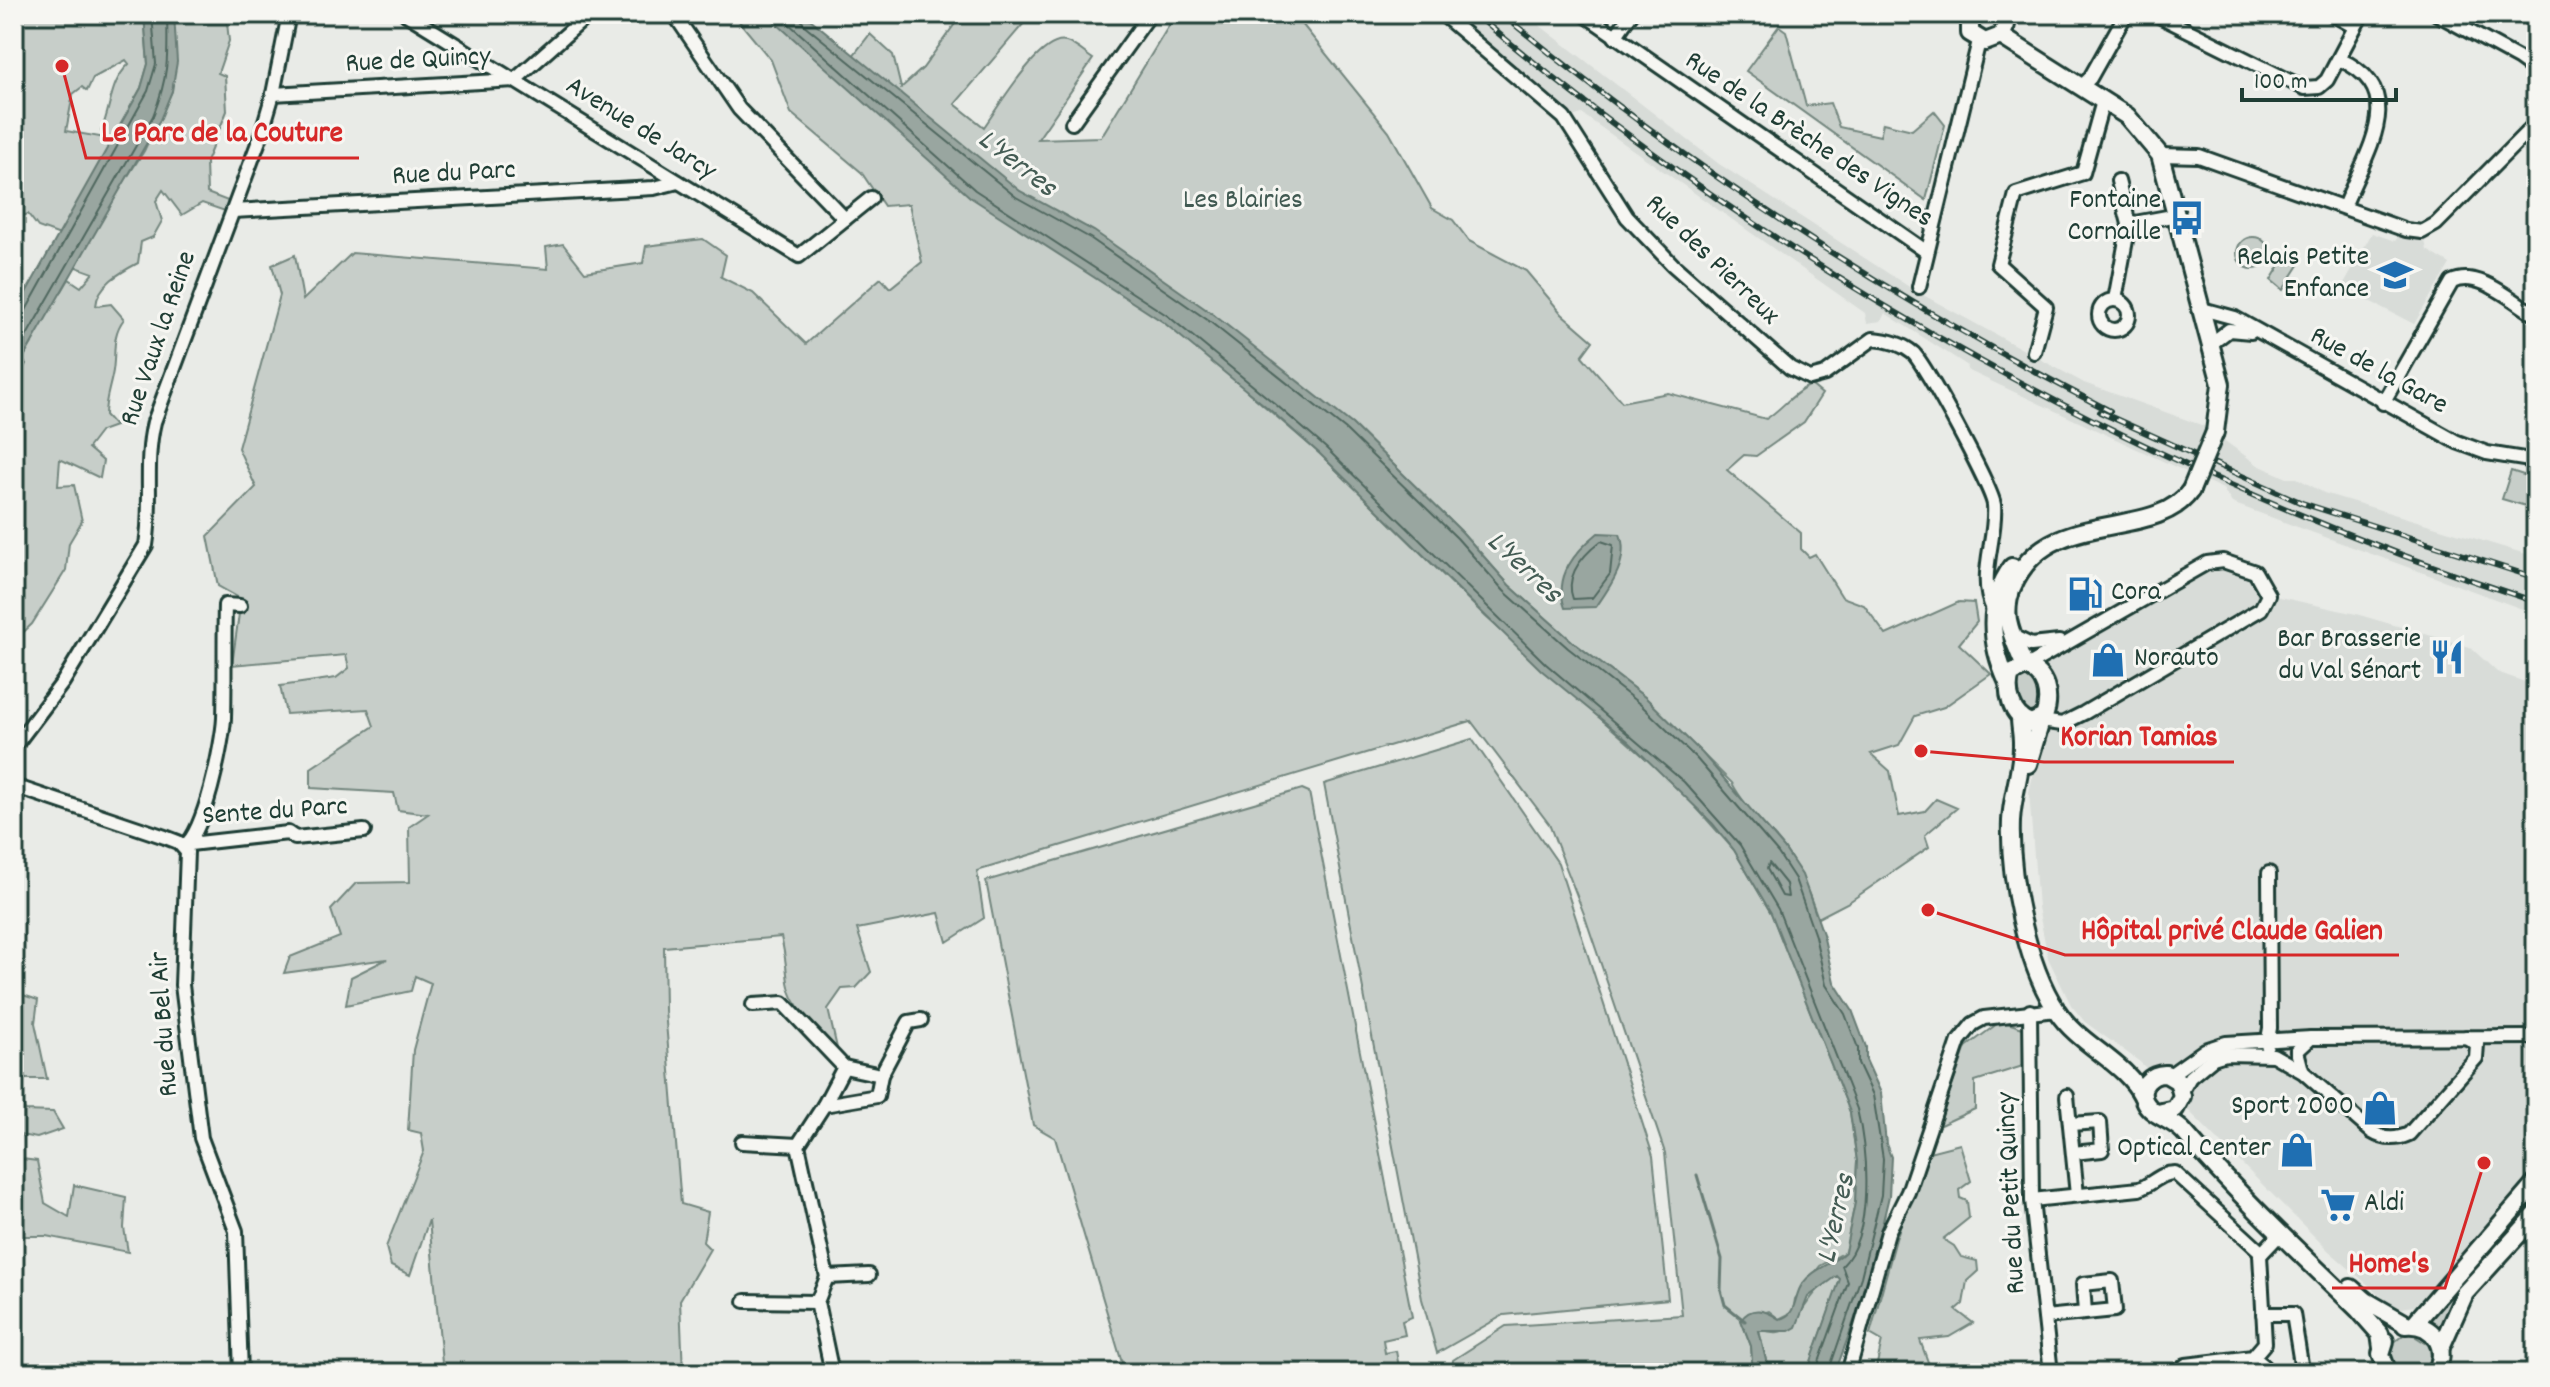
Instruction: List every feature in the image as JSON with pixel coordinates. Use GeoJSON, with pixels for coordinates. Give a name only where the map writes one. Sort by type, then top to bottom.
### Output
{"type":"FeatureCollection","features":[{"type":"Feature","properties":{"kind":"main road"},"geometry":{"type":"LineString","coordinates":[[1970,14],[1968,27],[1979,41],[1991,42],[2001,36],[2006,25],[2004,14]]}},
{"type":"Feature","properties":{"kind":"main road"},"geometry":{"type":"LineString","coordinates":[[2001,36],[2103,101],[2143,132],[2160,155],[2202,309],[2217,339],[2221,384],[2215,432],[2191,490],[2173,509],[2049,539],[2011,568],[1993,609],[1999,655],[2013,706],[2020,718],[2023,744],[2013,798],[2012,850],[2019,900],[2047,994],[2056,1010],[2087,1045],[2130,1077],[2149,1107],[2173,1121],[2203,1158],[2365,1317],[2380,1334],[2388,1373]]}},
{"type":"Feature","properties":{"kind":"main road"},"geometry":{"type":"LineString","coordinates":[[2025,667],[2008,610],[2020,571],[2051,543],[2086,530]]}},
{"type":"Feature","properties":{"kind":"main road"},"geometry":{"type":"LineString","coordinates":[[2008,683],[2011,674],[2025,667],[2033,670],[2046,687],[2047,708],[2023,790],[2021,836],[2027,888],[2044,964],[2058,995],[2082,1030],[2136,1069],[2164,1074],[2210,1152],[2366,1301],[2410,1324],[2431,1331],[2441,1347]]}},
{"type":"Feature","properties":{"kind":"main road"},"geometry":{"type":"LineString","coordinates":[[2020,718],[2031,723],[2041,721]]}},
{"type":"Feature","properties":{"kind":"main road"},"geometry":{"type":"LineString","coordinates":[[2143,1097],[2145,1084],[2164,1074]]}},
{"type":"Feature","properties":{"kind":"main road"},"geometry":{"type":"LineString","coordinates":[[2158,1113],[2172,1111],[2180,1098]]}},
{"type":"Feature","properties":{"kind":"main road"},"geometry":{"type":"LineString","coordinates":[[2382,1348],[2388,1335],[2410,1324],[2536,1183]]}},
{"type":"Feature","properties":{"kind":"main road"},"geometry":{"type":"LineString","coordinates":[[2435,1373],[2440,1364],[2441,1347],[2465,1293],[2536,1215]]}},
{"type":"Feature","properties":{"kind":"street","name":"Rue Vaux la Reine"},"geometry":{"type":"LineString","coordinates":[[14,747],[63,682],[146,545],[149,525],[148,445],[154,422],[273,94],[289,14]]}},
{"type":"Feature","properties":{"kind":"street","name":"Avenue de Jarcy"},"geometry":{"type":"LineString","coordinates":[[406,14],[799,256],[845,219]]}},
{"type":"Feature","properties":{"kind":"street","name":"Rue de Quincy"},"geometry":{"type":"LineString","coordinates":[[273,94],[515,80],[589,14]]}},
{"type":"Feature","properties":{"kind":"street"},"geometry":{"type":"LineString","coordinates":[[674,14],[739,109],[845,219],[871,198]]}},
{"type":"Feature","properties":{"kind":"street"},"geometry":{"type":"LineString","coordinates":[[1072,123],[1150,14]]}},
{"type":"Feature","properties":{"kind":"street","name":"Rue des Pierreux"},"geometry":{"type":"LineString","coordinates":[[1442,14],[1564,118],[1627,217],[1673,265],[1790,368],[1810,378],[1825,374],[1873,339],[1891,340],[1914,354],[1990,489],[1994,522],[1990,560]]}},
{"type":"Feature","properties":{"kind":"street","name":"Rue de la Brèche des Vignes"},"geometry":{"type":"LineString","coordinates":[[1584,14],[1927,252]]}},
{"type":"Feature","properties":{"kind":"street"},"geometry":{"type":"LineString","coordinates":[[1615,37],[1631,14]]}},
{"type":"Feature","properties":{"kind":"street"},"geometry":{"type":"LineString","coordinates":[[2081,87],[2090,78],[2126,14]]}},
{"type":"Feature","properties":{"kind":"street"},"geometry":{"type":"LineString","coordinates":[[2155,14],[2189,28],[2304,88],[2319,87],[2327,80],[2362,14]]}},
{"type":"Feature","properties":{"kind":"street"},"geometry":{"type":"LineString","coordinates":[[2189,28],[2197,14]]}},
{"type":"Feature","properties":{"kind":"street"},"geometry":{"type":"LineString","coordinates":[[2332,14],[2355,27]]}},
{"type":"Feature","properties":{"kind":"street"},"geometry":{"type":"LineString","coordinates":[[2437,14],[2536,71]]}},
{"type":"Feature","properties":{"kind":"street"},"geometry":{"type":"LineString","coordinates":[[1919,287],[1979,41]]}},
{"type":"Feature","properties":{"kind":"street"},"geometry":{"type":"LineString","coordinates":[[2339,59],[2358,67],[2376,90],[2382,113],[2344,207]]}},
{"type":"Feature","properties":{"kind":"street"},"geometry":{"type":"LineString","coordinates":[[2034,352],[2046,307],[1998,264],[2016,194],[2083,173],[2103,101]]}},
{"type":"Feature","properties":{"kind":"street"},"geometry":{"type":"LineString","coordinates":[[2160,155],[2199,156],[2406,230],[2422,232],[2436,224],[2536,123]]}},
{"type":"Feature","properties":{"kind":"street"},"geometry":{"type":"LineString","coordinates":[[2115,300],[2129,224],[2118,181]]}},
{"type":"Feature","properties":{"kind":"street","name":"Rue du Parc"},"geometry":{"type":"LineString","coordinates":[[233,211],[654,188],[678,182]]}},
{"type":"Feature","properties":{"kind":"street"},"geometry":{"type":"LineString","coordinates":[[2129,224],[2178,215]]}},
{"type":"Feature","properties":{"kind":"street"},"geometry":{"type":"LineString","coordinates":[[2383,403],[2452,282],[2464,276],[2476,279],[2536,315]]}},
{"type":"Feature","properties":{"kind":"street","name":"Rue de la Gare"},"geometry":{"type":"LineString","coordinates":[[2202,309],[2224,313],[2457,442],[2487,453],[2536,461]]}},
{"type":"Feature","properties":{"kind":"street"},"geometry":{"type":"LineString","coordinates":[[2217,339],[2227,327],[2224,313]]}},
{"type":"Feature","properties":{"kind":"street"},"geometry":{"type":"LineString","coordinates":[[2217,339],[2243,329],[2268,339]]}},
{"type":"Feature","properties":{"kind":"street"},"geometry":{"type":"LineString","coordinates":[[1990,560],[1997,573],[2011,568]]}},
{"type":"Feature","properties":{"kind":"street"},"geometry":{"type":"LineString","coordinates":[[1990,560],[1987,585],[1993,609]]}},
{"type":"Feature","properties":{"kind":"street"},"geometry":{"type":"LineString","coordinates":[[2025,667],[2207,563],[2223,561],[2255,572],[2268,595],[2261,609],[2084,713],[2062,724],[2041,721]]}},
{"type":"Feature","properties":{"kind":"street"},"geometry":{"type":"LineString","coordinates":[[14,786],[186,845],[198,833],[224,720],[225,605],[240,606]]}},
{"type":"Feature","properties":{"kind":"street"},"geometry":{"type":"LineString","coordinates":[[2014,637],[2031,645],[2066,641]]}},
{"type":"Feature","properties":{"kind":"street","name":"Sente du Parc"},"geometry":{"type":"LineString","coordinates":[[186,845],[288,833],[295,838],[364,831]]}},
{"type":"Feature","properties":{"kind":"street","name":"Rue du Bel Air"},"geometry":{"type":"LineString","coordinates":[[186,845],[183,1001],[201,1138],[236,1231],[241,1373]]}},
{"type":"Feature","properties":{"kind":"street"},"geometry":{"type":"LineString","coordinates":[[2265,1055],[2268,1039],[2269,873]]}},
{"type":"Feature","properties":{"kind":"street"},"geometry":{"type":"LineString","coordinates":[[2030,1011],[2047,994]]}},
{"type":"Feature","properties":{"kind":"street"},"geometry":{"type":"LineString","coordinates":[[753,1005],[783,1003],[844,1067],[881,1075]]}},
{"type":"Feature","properties":{"kind":"street"},"geometry":{"type":"LineString","coordinates":[[1848,1373],[1888,1232],[1908,1192],[1959,1041],[1973,1024],[1984,1018],[2056,1010]]}},
{"type":"Feature","properties":{"kind":"street","name":"Rue du Petit Quincy"},"geometry":{"type":"LineString","coordinates":[[2030,1011],[2032,1200],[2051,1373]]}},
{"type":"Feature","properties":{"kind":"street"},"geometry":{"type":"LineString","coordinates":[[824,1105],[877,1096],[881,1075],[909,1022],[921,1020]]}},
{"type":"Feature","properties":{"kind":"street"},"geometry":{"type":"LineString","coordinates":[[2180,1098],[2190,1077],[2213,1058],[2226,1054],[2280,1056],[2379,1136],[2402,1137],[2415,1128],[2476,1058],[2477,1044],[2466,1037]]}},
{"type":"Feature","properties":{"kind":"street"},"geometry":{"type":"LineString","coordinates":[[2164,1074],[2213,1046],[2268,1039],[2536,1037]]}},
{"type":"Feature","properties":{"kind":"street"},"geometry":{"type":"LineString","coordinates":[[2303,1072],[2298,1064],[2297,1051],[2311,1038]]}},
{"type":"Feature","properties":{"kind":"street"},"geometry":{"type":"LineString","coordinates":[[832,1373],[817,1302],[827,1277],[798,1145],[844,1067]]}},
{"type":"Feature","properties":{"kind":"street"},"geometry":{"type":"LineString","coordinates":[[2067,1096],[2077,1195]]}},
{"type":"Feature","properties":{"kind":"street"},"geometry":{"type":"LineString","coordinates":[[2070,1124],[2100,1122],[2102,1150],[2073,1153]]}},
{"type":"Feature","properties":{"kind":"street"},"geometry":{"type":"LineString","coordinates":[[742,1142],[798,1145]]}},
{"type":"Feature","properties":{"kind":"street"},"geometry":{"type":"LineString","coordinates":[[2032,1200],[2139,1189],[2150,1185],[2164,1173],[2175,1173],[2262,1253]]}},
{"type":"Feature","properties":{"kind":"street"},"geometry":{"type":"LineString","coordinates":[[2177,1373],[2186,1365],[2253,1357],[2265,1343],[2262,1253],[2280,1234]]}},
{"type":"Feature","properties":{"kind":"street"},"geometry":{"type":"LineString","coordinates":[[827,1277],[869,1275]]}},
{"type":"Feature","properties":{"kind":"street"},"geometry":{"type":"LineString","coordinates":[[745,1301],[817,1302]]}},
{"type":"Feature","properties":{"kind":"street"},"geometry":{"type":"LineString","coordinates":[[2045,1317],[2085,1313]]}},
{"type":"Feature","properties":{"kind":"street"},"geometry":{"type":"LineString","coordinates":[[2263,1314],[2293,1314],[2302,1370]]}},
{"type":"Feature","properties":{"kind":"street"},"geometry":{"type":"LineString","coordinates":[[2253,1357],[2264,1366],[2263,1373]]}},
{"type":"Feature","properties":{"kind":"street"},"geometry":{"type":"LineString","coordinates":[[2226,1361],[2232,1373]]}},
{"type":"Feature","properties":{"kind":"street"},"geometry":{"type":"LineString","coordinates":[[2532,1373],[2536,1364]]}},
{"type":"Feature","properties":{"kind":"shaded area"},"geometry":{"type":"Polygon","coordinates":[[[1453,14],[1525,14],[1719,164],[1914,290],[2084,383],[2204,426],[2258,465],[2287,478],[2297,478],[2324,493],[2536,557],[2536,614],[2232,503],[2223,489],[1967,370],[1968,366],[1885,313],[1881,321],[1867,323],[1865,313],[1582,114],[1572,117],[1453,14]]]}},
{"type":"Feature","properties":{"kind":"shaded area","name":"Relais Petite Enfance"},"geometry":{"type":"Polygon","coordinates":[[[2372,233],[2395,241],[2398,237],[2425,241],[2427,250],[2450,264],[2414,324],[2342,287],[2372,233]]]}},
{"type":"Feature","properties":{"kind":"shaded area"},"geometry":{"type":"Polygon","coordinates":[[[2207,563],[2242,566],[2270,595],[2356,614],[2470,647],[2497,672],[2536,686],[2536,1167],[2480,1237],[2414,1306],[2396,1309],[2329,1251],[2140,1062],[2085,1022],[2071,1005],[2048,958],[2038,907],[2029,792],[2053,691],[2037,663],[2207,563]]]}},
{"type":"Feature","properties":{"kind":"green space"},"geometry":{"type":"Polygon","coordinates":[[[14,14],[144,14],[148,64],[141,88],[60,235],[38,227],[28,214],[14,219],[14,14]],[[126,60],[93,78],[87,91],[82,87],[73,94],[66,131],[105,138],[101,131],[114,87],[129,64],[126,60]]]}},
{"type":"Feature","properties":{"kind":"green space"},"geometry":{"type":"Polygon","coordinates":[[[174,14],[226,14],[229,41],[218,73],[225,76],[227,111],[206,162],[207,193],[228,201],[225,211],[202,203],[182,215],[163,190],[156,201],[162,221],[153,237],[141,242],[138,263],[111,280],[97,298],[96,306],[111,304],[124,319],[115,340],[105,410],[105,415],[115,426],[101,431],[88,448],[103,461],[100,478],[60,459],[58,486],[74,485],[82,521],[69,543],[66,570],[32,624],[14,641],[14,385],[26,364],[22,360],[32,343],[14,323],[17,286],[40,291],[62,291],[69,279],[81,287],[93,273],[76,267],[98,222],[144,151],[172,91],[174,14]]]}},
{"type":"Feature","properties":{"kind":"green space","name":"Les Blairies"},"geometry":{"type":"Polygon","coordinates":[[[733,14],[796,14],[852,57],[870,34],[893,55],[901,88],[923,68],[962,14],[1054,14],[1043,21],[1030,16],[955,104],[984,127],[1032,61],[1056,43],[1069,43],[1093,59],[1038,139],[1101,137],[1176,14],[1294,14],[1389,132],[1432,208],[1453,220],[1469,241],[1526,271],[1562,314],[1593,341],[1582,356],[1622,402],[1668,393],[1766,419],[1811,385],[1822,394],[1804,422],[1756,456],[1744,455],[1727,470],[1801,533],[1801,549],[1809,557],[1815,554],[1842,597],[1864,605],[1886,635],[1959,602],[1974,603],[1977,622],[1959,644],[1991,674],[1944,707],[1915,716],[1899,745],[1871,754],[1890,771],[1899,816],[1925,811],[1936,799],[1957,808],[1925,835],[1929,847],[1849,902],[1818,918],[1790,856],[1743,801],[1732,783],[1646,698],[1573,642],[1509,585],[1462,532],[1352,424],[1247,391],[1320,454],[1486,617],[1678,787],[1734,850],[1771,913],[1850,1112],[1857,1161],[1855,1203],[1845,1252],[1820,1266],[1795,1299],[1793,1312],[1779,1319],[1769,1311],[1741,1320],[1751,1346],[1753,1373],[1452,1373],[1453,1360],[1506,1326],[1682,1315],[1665,1153],[1584,914],[1549,824],[1471,721],[977,871],[984,918],[947,942],[939,913],[857,929],[871,972],[856,988],[842,989],[828,1009],[837,1048],[794,1000],[781,937],[664,947],[665,1010],[681,1204],[708,1212],[703,1242],[710,1249],[680,1300],[683,1373],[443,1373],[429,1220],[410,1275],[391,1266],[386,1247],[424,1151],[421,1133],[408,1130],[413,1050],[431,983],[415,976],[411,991],[346,1005],[351,977],[387,959],[284,973],[290,957],[340,937],[331,910],[356,883],[410,882],[409,827],[428,814],[398,810],[394,793],[311,788],[311,768],[374,726],[368,709],[286,714],[280,686],[336,678],[349,668],[346,655],[232,665],[241,599],[218,586],[208,536],[256,487],[238,448],[280,295],[272,265],[295,255],[303,300],[352,253],[548,269],[546,247],[563,244],[585,272],[643,263],[646,246],[703,239],[726,255],[721,277],[753,293],[806,344],[881,278],[890,288],[922,262],[909,204],[884,206],[861,172],[791,113],[771,60],[733,14]]]}},
{"type":"Feature","properties":{"kind":"green space"},"geometry":{"type":"Polygon","coordinates":[[[1779,26],[1786,31],[1806,106],[1830,103],[1839,127],[1880,136],[1883,123],[1912,130],[1934,111],[1945,125],[1926,200],[1746,71],[1779,26]]]}},
{"type":"Feature","properties":{"kind":"green space"},"geometry":{"type":"Polygon","coordinates":[[[2253,237],[2265,241],[2269,253],[2265,265],[2253,269],[2241,265],[2237,253],[2241,241],[2253,237]]]}},
{"type":"Feature","properties":{"kind":"green space"},"geometry":{"type":"Polygon","coordinates":[[[2288,252],[2301,262],[2283,290],[2271,280],[2288,252]]]}},
{"type":"Feature","properties":{"kind":"green space"},"geometry":{"type":"Polygon","coordinates":[[[2511,471],[2536,479],[2536,509],[2502,499],[2511,471]]]}},
{"type":"Feature","properties":{"kind":"green space"},"geometry":{"type":"Polygon","coordinates":[[[2026,676],[2035,682],[2041,703],[2035,717],[2019,709],[2016,683],[2026,676]]]}},
{"type":"Feature","properties":{"kind":"green space"},"geometry":{"type":"Polygon","coordinates":[[[1472,739],[1558,863],[1653,1156],[1668,1299],[1504,1315],[1437,1353],[1422,1299],[1324,784],[1472,739]]]}},
{"type":"Feature","properties":{"kind":"green space"},"geometry":{"type":"Polygon","coordinates":[[[1302,789],[1309,792],[1412,1317],[1402,1321],[1405,1335],[1383,1340],[1385,1353],[1396,1351],[1400,1373],[1125,1373],[1055,1138],[1033,1125],[986,881],[1302,789]]]}},
{"type":"Feature","properties":{"kind":"green space"},"geometry":{"type":"Polygon","coordinates":[[[14,992],[38,1000],[35,1023],[47,1079],[21,1079],[14,1061],[14,992]]]}},
{"type":"Feature","properties":{"kind":"green space"},"geometry":{"type":"Polygon","coordinates":[[[2001,1021],[2029,1030],[2023,1066],[1975,1081],[1975,1109],[1938,1126],[1966,1047],[2001,1021]]]}},
{"type":"Feature","properties":{"kind":"green space"},"geometry":{"type":"Polygon","coordinates":[[[14,1095],[20,1097],[25,1111],[53,1112],[63,1129],[37,1138],[14,1134],[14,1095]]]}},
{"type":"Feature","properties":{"kind":"green space"},"geometry":{"type":"Polygon","coordinates":[[[1960,1144],[1971,1181],[1959,1190],[1960,1198],[1967,1201],[1969,1218],[1943,1239],[1954,1246],[1961,1257],[1977,1261],[1978,1271],[1967,1281],[1963,1304],[1956,1310],[1973,1323],[1949,1337],[1920,1340],[1932,1373],[1875,1373],[1882,1341],[1870,1334],[1896,1239],[1925,1153],[1960,1144]]]}},
{"type":"Feature","properties":{"kind":"green space"},"geometry":{"type":"Polygon","coordinates":[[[14,1158],[37,1161],[45,1203],[69,1217],[74,1185],[126,1197],[124,1228],[128,1252],[46,1236],[18,1236],[14,1242],[14,1158]]]}},
{"type":"Feature","properties":{"kind":"green space"},"geometry":{"type":"Polygon","coordinates":[[[2536,1190],[2536,1205],[2479,1269],[2440,1330],[2425,1319],[2536,1190]]]}},
{"type":"Feature","properties":{"kind":"green space"},"geometry":{"type":"Polygon","coordinates":[[[1837,1276],[1841,1278],[1807,1373],[1769,1373],[1759,1331],[1785,1329],[1819,1289],[1837,1276]]]}},
{"type":"Feature","properties":{"kind":"green space"},"geometry":{"type":"Polygon","coordinates":[[[2408,1331],[2416,1333],[2416,1337],[2432,1347],[2431,1363],[2425,1373],[2401,1373],[2391,1362],[2392,1344],[2408,1331]]]}},
{"type":"Feature","properties":{"kind":"water"},"geometry":{"type":"Polygon","coordinates":[[[144,14],[174,14],[177,62],[172,91],[160,120],[14,374],[14,314],[141,88],[148,64],[144,14]]]}},
{"type":"Feature","properties":{"kind":"water"},"geometry":{"type":"Polygon","coordinates":[[[766,14],[804,14],[1020,191],[1094,231],[1214,315],[1352,424],[1462,532],[1509,585],[1573,642],[1646,698],[1702,753],[1784,848],[1802,875],[1823,934],[1834,982],[1852,1010],[1866,1047],[1866,1060],[1881,1093],[1886,1144],[1891,1157],[1889,1196],[1869,1280],[1835,1373],[1807,1373],[1840,1279],[1837,1276],[1808,1297],[1796,1327],[1789,1331],[1759,1331],[1769,1373],[1753,1373],[1751,1346],[1741,1320],[1754,1311],[1764,1311],[1779,1319],[1785,1317],[1807,1278],[1845,1252],[1855,1203],[1857,1161],[1850,1112],[1771,913],[1734,850],[1713,824],[1628,741],[1541,670],[1320,454],[1269,409],[1163,322],[970,197],[766,14]]]}},
{"type":"Feature","properties":{"kind":"water"},"geometry":{"type":"Polygon","coordinates":[[[1598,533],[1620,534],[1622,554],[1617,573],[1596,607],[1565,608],[1562,596],[1564,575],[1575,556],[1598,533]]]}},
{"type":"Feature","properties":{"kind":"waterway"},"geometry":{"type":"LineString","coordinates":[[1697,1175],[1722,1259],[1721,1290],[1725,1305],[1745,1321]]}},
{"type":"Feature","properties":{"kind":"railway"},"geometry":{"type":"LineString","coordinates":[[1475,14],[1594,110],[1718,199],[1846,282],[1977,359],[2112,429],[2250,494],[2392,551],[2536,602]]}},
{"type":"Feature","properties":{"kind":"railway"},"geometry":{"type":"LineString","coordinates":[[1502,14],[1646,126],[1795,229],[1950,324],[2110,411]]}},
{"type":"Feature","properties":{"kind":"railway"},"geometry":{"type":"LineString","coordinates":[[2100,412],[2302,503],[2536,578]]}},
{"type":"Feature","properties":{"kind":"place","name":"Le Parc de la Couture"},"geometry":{"type":"Point","coordinates":[62,66]}},
{"type":"Feature","properties":{"kind":"place","name":"Fontaine Cornaille"},"geometry":{"type":"Point","coordinates":[2187,218]}},
{"type":"Feature","properties":{"kind":"place","name":"Relais Petite Enfance"},"geometry":{"type":"Point","coordinates":[2395,275]}},
{"type":"Feature","properties":{"kind":"place","name":"Cora"},"geometry":{"type":"Point","coordinates":[2085,594]}},
{"type":"Feature","properties":{"kind":"place","name":"Bar Brasserie du Val Sénart"},"geometry":{"type":"Point","coordinates":[2447,657]}},
{"type":"Feature","properties":{"kind":"place","name":"Norauto"},"geometry":{"type":"Point","coordinates":[2108,660]}},
{"type":"Feature","properties":{"kind":"place","name":"Korian Tamias"},"geometry":{"type":"Point","coordinates":[1921,751]}},
{"type":"Feature","properties":{"kind":"place","name":"Hôpital privé Claude Galien"},"geometry":{"type":"Point","coordinates":[1928,910]}},
{"type":"Feature","properties":{"kind":"place","name":"Sport 2000"},"geometry":{"type":"Point","coordinates":[2380,1108]}},
{"type":"Feature","properties":{"kind":"place","name":"Optical Center"},"geometry":{"type":"Point","coordinates":[2297,1150]}},
{"type":"Feature","properties":{"kind":"place","name":"Home's"},"geometry":{"type":"Point","coordinates":[2484,1163]}},
{"type":"Feature","properties":{"kind":"place","name":"Aldi"},"geometry":{"type":"Point","coordinates":[2338,1205]}},
{"type":"Feature","properties":{"kind":"water label","name":"L'Yerres"},"geometry":{"type":"Point","coordinates":[1016,165]}},
{"type":"Feature","properties":{"kind":"water label","name":"L'Yerres"},"geometry":{"type":"Point","coordinates":[1523,569]}},
{"type":"Feature","properties":{"kind":"water label","name":"L'Yerres"},"geometry":{"type":"Point","coordinates":[1838,1219]}}]}
